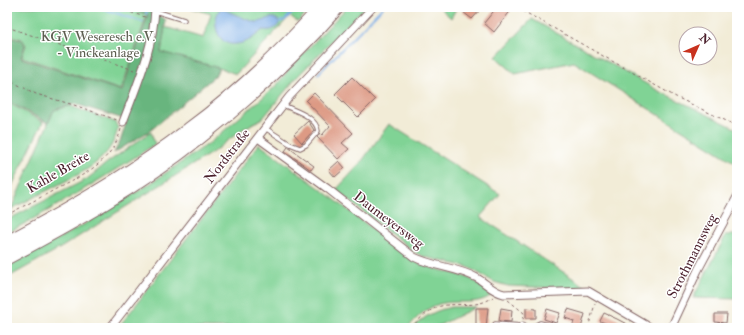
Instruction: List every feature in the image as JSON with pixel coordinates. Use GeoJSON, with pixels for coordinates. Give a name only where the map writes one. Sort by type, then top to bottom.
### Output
{"type":"FeatureCollection","features":[{"type":"Feature","properties":{"kind":"highway"},"geometry":{"type":"LineString","coordinates":[[7,243],[95,194],[142,165],[190,130],[259,72],[289,43],[322,7]]}},
{"type":"Feature","properties":{"kind":"highway"},"geometry":{"type":"LineString","coordinates":[[7,257],[102,204],[149,174],[197,139],[267,80],[298,50],[337,7]]}},
{"type":"Feature","properties":{"kind":"street","name":"Nordstraße"},"geometry":{"type":"LineString","coordinates":[[110,328],[283,106],[322,61],[373,7]]}},
{"type":"Feature","properties":{"kind":"street"},"geometry":{"type":"LineString","coordinates":[[123,122],[143,72],[155,9]]}},
{"type":"Feature","properties":{"kind":"street","name":"Daumeyersweg"},"geometry":{"type":"LineString","coordinates":[[258,138],[328,189],[414,257],[424,262],[466,273],[498,293]]}},
{"type":"Feature","properties":{"kind":"street","name":"Strothmannsweg"},"geometry":{"type":"LineString","coordinates":[[671,328],[698,270],[737,197]]}},
{"type":"Feature","properties":{"kind":"street"},"geometry":{"type":"LineString","coordinates":[[498,293],[588,291],[651,328]]}},
{"type":"Feature","properties":{"kind":"lane"},"geometry":{"type":"LineString","coordinates":[[155,9],[184,20]]}},
{"type":"Feature","properties":{"kind":"lane"},"geometry":{"type":"LineString","coordinates":[[265,128],[290,144],[300,148],[306,145],[318,131],[317,125],[307,117],[283,106]]}},
{"type":"Feature","properties":{"kind":"lane"},"geometry":{"type":"LineString","coordinates":[[531,328],[540,323],[553,326]]}},
{"type":"Feature","properties":{"kind":"lane"},"geometry":{"type":"LineString","coordinates":[[495,324],[522,327]]}},
{"type":"Feature","properties":{"kind":"path"},"geometry":{"type":"LineString","coordinates":[[114,7],[154,20]]}},
{"type":"Feature","properties":{"kind":"path"},"geometry":{"type":"LineString","coordinates":[[518,7],[676,97],[737,126]]}},
{"type":"Feature","properties":{"kind":"path"},"geometry":{"type":"LineString","coordinates":[[7,27],[143,72]]}},
{"type":"Feature","properties":{"kind":"path"},"geometry":{"type":"LineString","coordinates":[[7,79],[36,94],[123,122]]}},
{"type":"Feature","properties":{"kind":"path","name":"Kahle Breite"},"geometry":{"type":"LineString","coordinates":[[7,215],[90,171],[112,150],[119,137],[123,122]]}},
{"type":"Feature","properties":{"kind":"path"},"geometry":{"type":"LineString","coordinates":[[411,328],[427,313],[440,307],[480,304],[489,300],[498,293],[524,313],[522,327]]}},
{"type":"Feature","properties":{"kind":"path"},"geometry":{"type":"LineString","coordinates":[[588,328],[598,296]]}},
{"type":"Feature","properties":{"kind":"green space","name":"KGV Weseresch e.V. - Vinckeanlage"},"geometry":{"type":"Polygon","coordinates":[[[7,7],[135,7],[134,10],[147,15],[121,90],[22,57],[26,45],[22,39],[7,35],[7,7]]]}},
{"type":"Feature","properties":{"kind":"green space"},"geometry":{"type":"Polygon","coordinates":[[[135,7],[153,7],[160,16],[166,20],[161,52],[219,68],[215,76],[151,130],[114,153],[121,139],[127,120],[75,104],[54,110],[48,123],[7,101],[7,37],[22,40],[25,45],[21,58],[122,91],[148,15],[134,10],[135,7]]]}},
{"type":"Feature","properties":{"kind":"green space"},"geometry":{"type":"Polygon","coordinates":[[[188,7],[312,7],[298,22],[290,16],[236,74],[161,52],[165,27],[203,38],[211,14],[188,7]]]}},
{"type":"Feature","properties":{"kind":"green space"},"geometry":{"type":"Polygon","coordinates":[[[347,7],[365,7],[297,77],[263,118],[243,129],[213,152],[62,247],[7,278],[7,267],[90,221],[148,185],[211,142],[276,86],[289,69],[347,7]]]}},
{"type":"Feature","properties":{"kind":"green space"},"geometry":{"type":"Polygon","coordinates":[[[439,7],[457,7],[451,18],[439,7]]]}},
{"type":"Feature","properties":{"kind":"green space"},"geometry":{"type":"Polygon","coordinates":[[[532,19],[659,91],[737,129],[737,164],[574,62],[515,74],[496,57],[532,19]]]}},
{"type":"Feature","properties":{"kind":"green space"},"geometry":{"type":"Polygon","coordinates":[[[7,102],[43,122],[7,196],[7,102]]]}},
{"type":"Feature","properties":{"kind":"green space"},"geometry":{"type":"Polygon","coordinates":[[[70,106],[115,122],[118,128],[115,139],[96,163],[68,180],[11,209],[54,110],[70,106]]]}},
{"type":"Feature","properties":{"kind":"green space"},"geometry":{"type":"Polygon","coordinates":[[[389,124],[500,194],[480,217],[589,289],[508,286],[494,282],[468,267],[425,257],[416,253],[336,190],[359,165],[389,124]]]}},
{"type":"Feature","properties":{"kind":"green space"},"geometry":{"type":"Polygon","coordinates":[[[151,132],[155,144],[119,168],[7,233],[7,220],[87,179],[108,162],[151,132]]]}},
{"type":"Feature","properties":{"kind":"green space"},"geometry":{"type":"Polygon","coordinates":[[[259,144],[325,192],[412,260],[432,268],[466,277],[493,294],[487,298],[474,302],[446,303],[434,306],[422,314],[408,328],[118,328],[259,144]]]}},
{"type":"Feature","properties":{"kind":"green space"},"geometry":{"type":"Polygon","coordinates":[[[726,235],[737,235],[737,299],[693,298],[726,235]]]}},
{"type":"Feature","properties":{"kind":"green space"},"geometry":{"type":"Polygon","coordinates":[[[452,307],[476,307],[434,328],[413,328],[421,320],[431,314],[452,307]]]}},
{"type":"Feature","properties":{"kind":"water"},"geometry":{"type":"Polygon","coordinates":[[[221,8],[254,22],[275,18],[278,20],[279,24],[276,28],[272,30],[263,30],[251,39],[244,42],[229,44],[220,37],[217,32],[216,19],[221,8]]]}},
{"type":"Feature","properties":{"kind":"building"},"geometry":{"type":"Polygon","coordinates":[[[468,7],[483,7],[472,19],[463,12],[468,7]]]}},
{"type":"Feature","properties":{"kind":"building"},"geometry":{"type":"Polygon","coordinates":[[[497,7],[509,7],[512,9],[494,32],[484,23],[497,7]]]}},
{"type":"Feature","properties":{"kind":"building"},"geometry":{"type":"Polygon","coordinates":[[[352,77],[375,100],[358,117],[335,94],[352,77]]]}},
{"type":"Feature","properties":{"kind":"building"},"geometry":{"type":"Polygon","coordinates":[[[314,93],[353,133],[342,143],[349,149],[338,159],[317,137],[320,133],[322,135],[330,126],[306,101],[314,93]]]}},
{"type":"Feature","properties":{"kind":"building"},"geometry":{"type":"Polygon","coordinates":[[[308,121],[314,130],[302,143],[294,134],[308,121]]]}},
{"type":"Feature","properties":{"kind":"building"},"geometry":{"type":"Polygon","coordinates":[[[288,147],[314,166],[311,170],[285,151],[288,147]]]}},
{"type":"Feature","properties":{"kind":"building"},"geometry":{"type":"Polygon","coordinates":[[[339,161],[345,168],[335,177],[329,170],[339,161]]]}},
{"type":"Feature","properties":{"kind":"building"},"geometry":{"type":"Polygon","coordinates":[[[476,308],[488,308],[486,328],[476,328],[476,308]]]}},
{"type":"Feature","properties":{"kind":"building"},"geometry":{"type":"Polygon","coordinates":[[[501,308],[512,310],[511,322],[499,321],[501,308]]]}},
{"type":"Feature","properties":{"kind":"building"},"geometry":{"type":"Polygon","coordinates":[[[526,308],[536,309],[536,318],[526,318],[526,308]]]}},
{"type":"Feature","properties":{"kind":"building"},"geometry":{"type":"Polygon","coordinates":[[[547,309],[560,313],[556,323],[544,319],[547,309]]]}},
{"type":"Feature","properties":{"kind":"building"},"geometry":{"type":"Polygon","coordinates":[[[568,309],[585,314],[581,328],[572,328],[574,321],[565,318],[568,309]]]}},
{"type":"Feature","properties":{"kind":"building"},"geometry":{"type":"Polygon","coordinates":[[[604,313],[634,328],[618,328],[600,321],[604,313]]]}},
{"type":"Feature","properties":{"kind":"building"},"geometry":{"type":"Polygon","coordinates":[[[715,314],[727,314],[726,323],[715,322],[715,314]]]}},
{"type":"Feature","properties":{"kind":"waterway"},"geometry":{"type":"LineString","coordinates":[[98,7],[143,22]]}},
{"type":"Feature","properties":{"kind":"waterway"},"geometry":{"type":"LineString","coordinates":[[146,14],[148,7]]}},
{"type":"Feature","properties":{"kind":"waterway"},"geometry":{"type":"LineString","coordinates":[[279,22],[285,20],[298,7]]}},
{"type":"Feature","properties":{"kind":"waterway"},"geometry":{"type":"LineString","coordinates":[[318,74],[383,7]]}}]}
